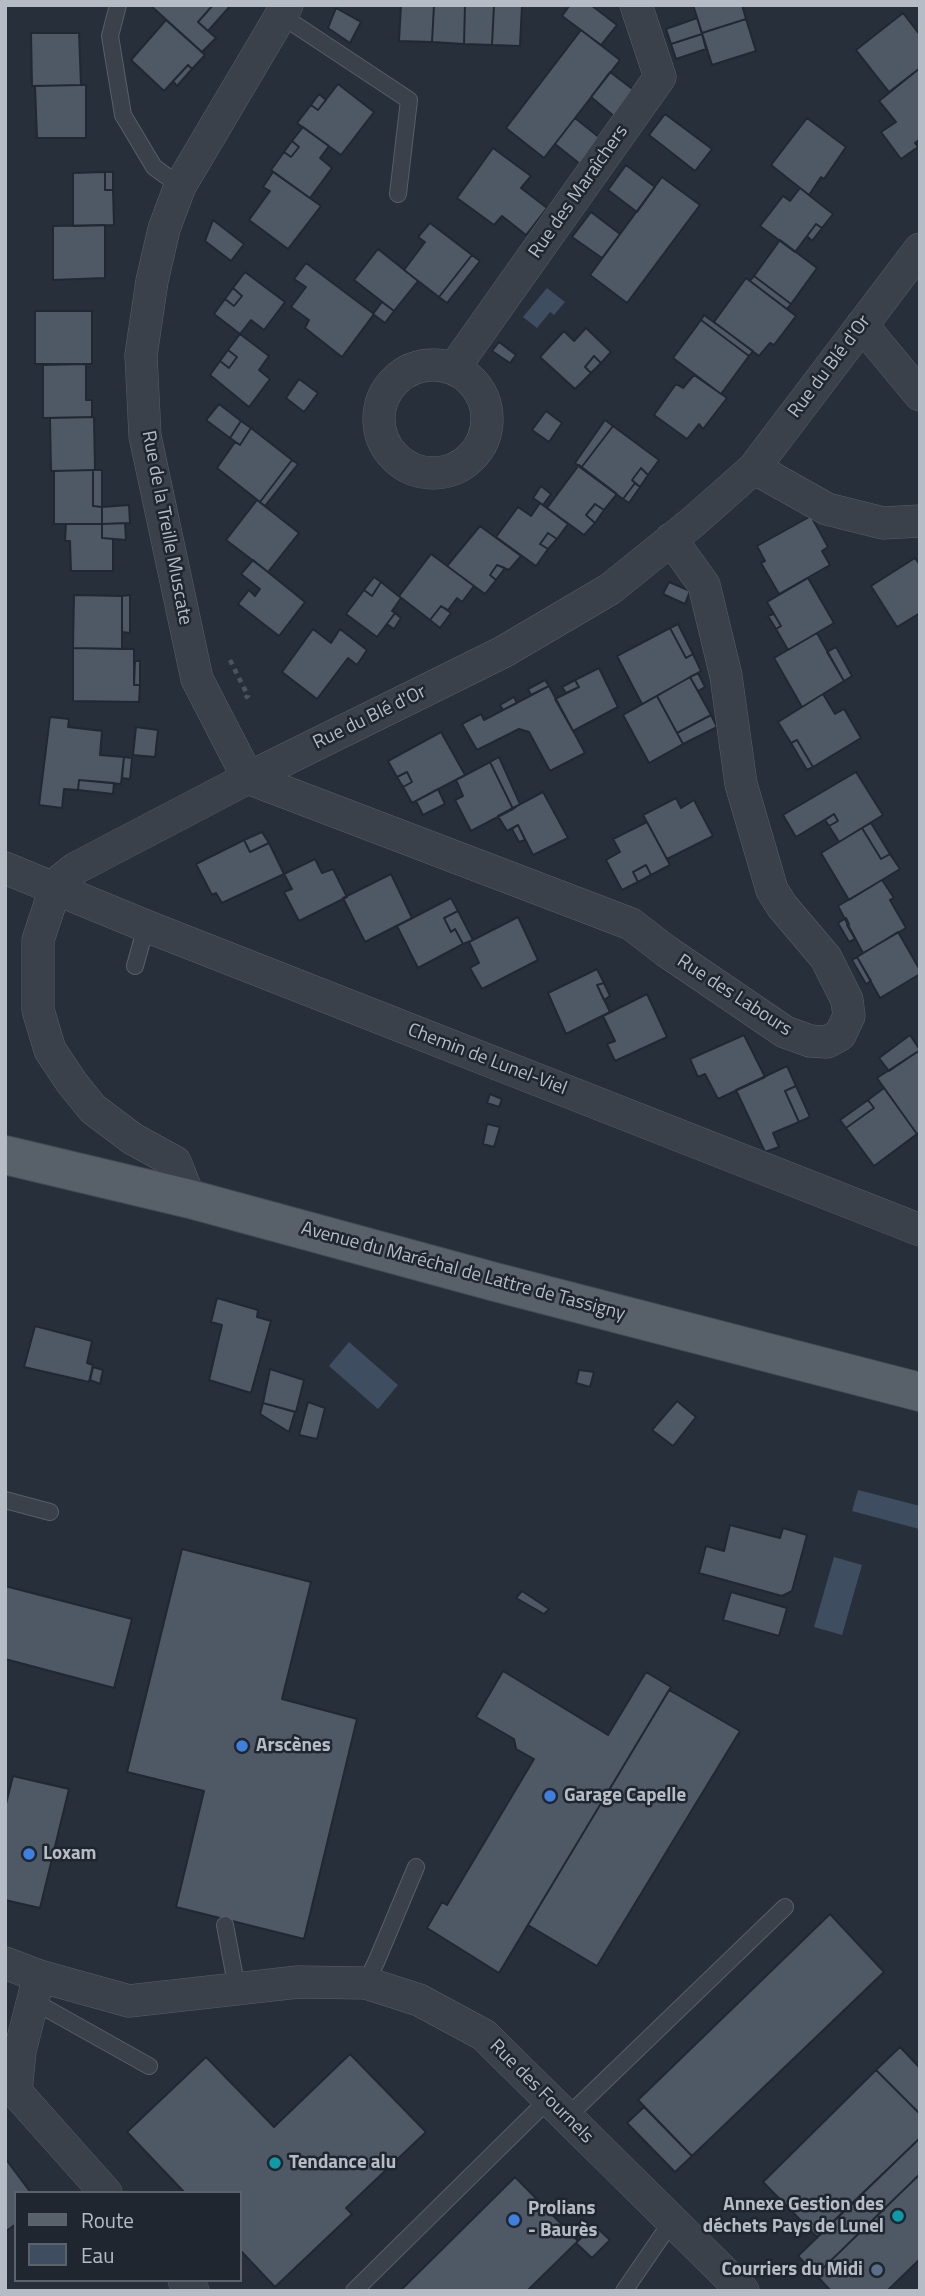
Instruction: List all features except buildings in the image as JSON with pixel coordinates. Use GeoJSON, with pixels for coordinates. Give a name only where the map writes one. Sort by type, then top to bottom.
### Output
{"type":"FeatureCollection","features":[{"type":"Feature","properties":{"kind":"main road","name":"Avenue du Maréchal de Lattre de Tassigny"},"geometry":{"type":"LineString","coordinates":[[5,1155],[190,1199],[495,1282],[920,1392]]}},
{"type":"Feature","properties":{"kind":"street","name":"Rue des Maraîchers"},"geometry":{"type":"LineString","coordinates":[[454,368],[660,77],[636,5]]}},
{"type":"Feature","properties":{"kind":"street","name":"Rue de la Treille Muscate"},"geometry":{"type":"LineString","coordinates":[[248,778],[197,679],[145,436],[141,355],[152,281],[164,229],[180,186],[285,10]]}},
{"type":"Feature","properties":{"kind":"street","name":"Rue du Blé d'Or"},"geometry":{"type":"LineString","coordinates":[[190,1199],[175,1162],[133,1139],[93,1109],[50,1050],[38,1010],[38,940],[55,889],[61,880],[76,868],[248,778],[503,652],[610,589],[754,468],[920,249]]}},
{"type":"Feature","properties":{"kind":"street"},"geometry":{"type":"LineString","coordinates":[[862,325],[920,395]]}},
{"type":"Feature","properties":{"kind":"street"},"geometry":{"type":"LineString","coordinates":[[754,468],[827,509],[883,523],[920,522]]}},
{"type":"Feature","properties":{"kind":"street","name":"Rue des Labours"},"geometry":{"type":"LineString","coordinates":[[248,778],[631,924],[785,1032],[810,1041],[827,1042],[840,1035],[849,1016],[847,1000],[826,958],[782,906],[772,890],[741,784],[726,676],[704,585],[671,539]]}},
{"type":"Feature","properties":{"kind":"street","name":"Chemin de Lunel-Viel"},"geometry":{"type":"LineString","coordinates":[[5,868],[920,1230]]}},
{"type":"Feature","properties":{"kind":"street","name":"Rue des Fournels"},"geometry":{"type":"LineString","coordinates":[[5,1963],[36,1989],[109,1994],[129,2001],[298,1982],[366,1983],[419,2000],[484,2035],[743,2291]]}},
{"type":"Feature","properties":{"kind":"street"},"geometry":{"type":"LineString","coordinates":[[36,1989],[20,2051],[16,2092],[104,2191]]}},
{"type":"Feature","properties":{"kind":"lane"},"geometry":{"type":"LineString","coordinates":[[118,5],[110,36],[123,115],[154,167],[180,186]]}},
{"type":"Feature","properties":{"kind":"lane"},"geometry":{"type":"LineString","coordinates":[[285,10],[409,100],[398,194]]}},
{"type":"Feature","properties":{"kind":"lane"},"geometry":{"type":"LineString","coordinates":[[135,966],[146,926]]}},
{"type":"Feature","properties":{"kind":"lane"},"geometry":{"type":"LineString","coordinates":[[5,1500],[50,1512]]}},
{"type":"Feature","properties":{"kind":"lane"},"geometry":{"type":"LineString","coordinates":[[366,1983],[416,1867]]}},
{"type":"Feature","properties":{"kind":"lane"},"geometry":{"type":"LineString","coordinates":[[354,2291],[785,1907]]}},
{"type":"Feature","properties":{"kind":"lane"},"geometry":{"type":"LineString","coordinates":[[225,1925],[237,1989]]}},
{"type":"Feature","properties":{"kind":"lane"},"geometry":{"type":"LineString","coordinates":[[36,1989],[149,2066]]}},
{"type":"Feature","properties":{"kind":"lane"},"geometry":{"type":"LineString","coordinates":[[624,2291],[672,2221]]}},
{"type":"Feature","properties":{"kind":"path"},"geometry":{"type":"LineString","coordinates":[[217,717],[248,696],[226,652]]}},
{"type":"Feature","properties":{"kind":"water"},"geometry":{"type":"Polygon","coordinates":[[[547,288],[565,302],[554,315],[550,312],[537,328],[523,317],[547,288]]]}},
{"type":"Feature","properties":{"kind":"water"},"geometry":{"type":"Polygon","coordinates":[[[349,1342],[398,1385],[378,1409],[329,1366],[349,1342]]]}},
{"type":"Feature","properties":{"kind":"water"},"geometry":{"type":"Polygon","coordinates":[[[858,1490],[920,1506],[919,1529],[852,1511],[858,1490]]]}},
{"type":"Feature","properties":{"kind":"water"},"geometry":{"type":"Polygon","coordinates":[[[834,1557],[862,1565],[842,1635],[814,1627],[834,1557]]]}},
{"type":"Feature","properties":{"kind":"place","name":"Arscènes"},"geometry":{"type":"Point","coordinates":[242,1746]}},
{"type":"Feature","properties":{"kind":"place","name":"Garage Capelle"},"geometry":{"type":"Point","coordinates":[550,1796]}},
{"type":"Feature","properties":{"kind":"place","name":"Loxam"},"geometry":{"type":"Point","coordinates":[29,1854]}},
{"type":"Feature","properties":{"kind":"place","name":"Tendance alu"},"geometry":{"type":"Point","coordinates":[275,2163]}},
{"type":"Feature","properties":{"kind":"place","name":"Annexe Gestion des déchets Pays de Lunel"},"geometry":{"type":"Point","coordinates":[898,2216]}},
{"type":"Feature","properties":{"kind":"place","name":"Prolians - Baurès"},"geometry":{"type":"Point","coordinates":[514,2220]}},
{"type":"Feature","properties":{"kind":"place","name":"Courriers du Midi"},"geometry":{"type":"Point","coordinates":[877,2270]}}]}
